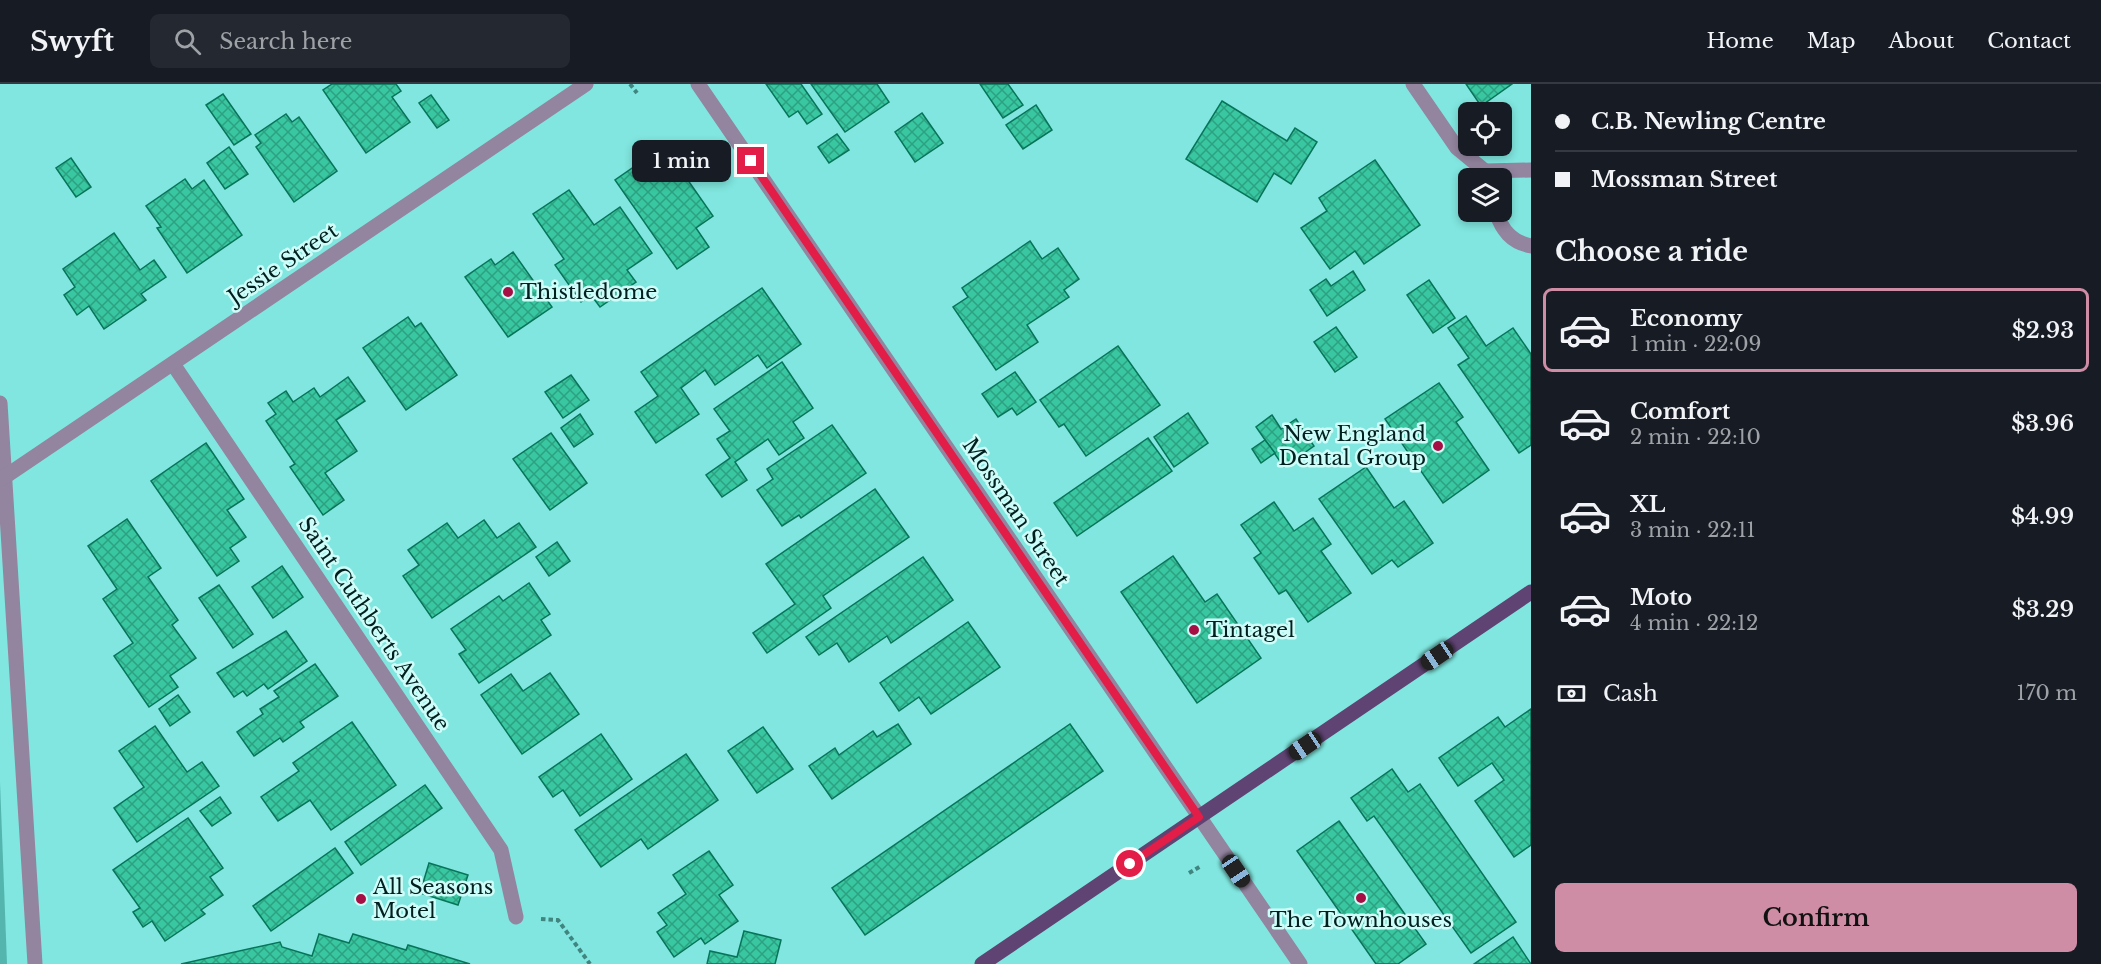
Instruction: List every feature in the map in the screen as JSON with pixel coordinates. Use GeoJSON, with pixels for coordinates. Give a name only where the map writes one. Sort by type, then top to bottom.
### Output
{"type":"FeatureCollection","features":[{"type":"Feature","properties":{"kind":"main road"},"geometry":{"type":"LineString","coordinates":[[982,964],[1531,592]]}},
{"type":"Feature","properties":{"kind":"street","name":"Jessie Street"},"geometry":{"type":"LineString","coordinates":[[3,478],[586,84]]}},
{"type":"Feature","properties":{"kind":"street","name":"Mossman Street"},"geometry":{"type":"LineString","coordinates":[[698,84],[1300,964]]}},
{"type":"Feature","properties":{"kind":"street"},"geometry":{"type":"LineString","coordinates":[[1413,84],[1457,148],[1478,168]]}},
{"type":"Feature","properties":{"kind":"street"},"geometry":{"type":"LineString","coordinates":[[1512,172],[1531,170]]}},
{"type":"Feature","properties":{"kind":"street"},"geometry":{"type":"LineString","coordinates":[[1499,222],[1510,238],[1531,246]]}},
{"type":"Feature","properties":{"kind":"street","name":"Saint Cuthberts Avenue"},"geometry":{"type":"LineString","coordinates":[[173,364],[501,850],[516,917]]}},
{"type":"Feature","properties":{"kind":"street"},"geometry":{"type":"LineString","coordinates":[[0,403],[34,964]]}},
{"type":"Feature","properties":{"kind":"path"},"geometry":{"type":"LineString","coordinates":[[630,84],[637,93]]}},
{"type":"Feature","properties":{"kind":"path"},"geometry":{"type":"LineString","coordinates":[[558,920],[590,964]]}},
{"type":"Feature","properties":{"kind":"shaded area"},"geometry":{"type":"Polygon","coordinates":[[[0,782],[7,964],[0,964],[0,782]]]}},
{"type":"Feature","properties":{"kind":"building"},"geometry":{"type":"Polygon","coordinates":[[[332,84],[396,84],[401,91],[392,97],[410,122],[366,153],[323,90],[332,84]]]}},
{"type":"Feature","properties":{"kind":"building"},"geometry":{"type":"Polygon","coordinates":[[[766,84],[801,84],[822,114],[807,124],[798,111],[789,117],[766,84]]]}},
{"type":"Feature","properties":{"kind":"building"},"geometry":{"type":"Polygon","coordinates":[[[811,84],[877,84],[889,102],[845,132],[811,84]]]}},
{"type":"Feature","properties":{"kind":"building"},"geometry":{"type":"Polygon","coordinates":[[[980,84],[1008,84],[1023,105],[1003,118],[980,84]]]}},
{"type":"Feature","properties":{"kind":"building"},"geometry":{"type":"Polygon","coordinates":[[[1466,84],[1512,84],[1487,102],[1478,102],[1466,84]]]}},
{"type":"Feature","properties":{"kind":"building"},"geometry":{"type":"Polygon","coordinates":[[[223,94],[251,134],[234,145],[206,105],[223,94]]]}},
{"type":"Feature","properties":{"kind":"building"},"geometry":{"type":"Polygon","coordinates":[[[431,95],[449,120],[437,128],[419,103],[431,95]]]}},
{"type":"Feature","properties":{"kind":"building"},"geometry":{"type":"Polygon","coordinates":[[[1222,101],[1287,141],[1295,128],[1317,142],[1291,184],[1274,173],[1257,202],[1186,159],[1222,101]]]}},
{"type":"Feature","properties":{"kind":"building"},"geometry":{"type":"Polygon","coordinates":[[[1036,105],[1052,130],[1023,149],[1006,125],[1036,105]]]}},
{"type":"Feature","properties":{"kind":"building"},"geometry":{"type":"Polygon","coordinates":[[[922,113],[943,143],[915,162],[895,132],[922,113]]]}},
{"type":"Feature","properties":{"kind":"building"},"geometry":{"type":"Polygon","coordinates":[[[286,114],[292,122],[299,117],[337,171],[294,202],[256,147],[261,143],[255,135],[286,114]]]}},
{"type":"Feature","properties":{"kind":"building"},"geometry":{"type":"Polygon","coordinates":[[[837,134],[849,150],[829,163],[818,147],[837,134]]]}},
{"type":"Feature","properties":{"kind":"building"},"geometry":{"type":"Polygon","coordinates":[[[664,146],[713,216],[696,228],[709,247],[677,269],[615,180],[664,146]]]}},
{"type":"Feature","properties":{"kind":"building"},"geometry":{"type":"Polygon","coordinates":[[[229,147],[248,174],[225,189],[207,163],[229,147]]]}},
{"type":"Feature","properties":{"kind":"building"},"geometry":{"type":"Polygon","coordinates":[[[71,158],[91,187],[76,197],[56,168],[71,158]]]}},
{"type":"Feature","properties":{"kind":"building"},"geometry":{"type":"Polygon","coordinates":[[[1375,160],[1420,225],[1364,264],[1355,251],[1330,269],[1301,228],[1327,211],[1319,198],[1375,160]]]}},
{"type":"Feature","properties":{"kind":"building"},"geometry":{"type":"Polygon","coordinates":[[[185,179],[192,189],[204,180],[242,235],[187,273],[157,228],[161,227],[146,206],[185,179]]]}},
{"type":"Feature","properties":{"kind":"building"},"geometry":{"type":"Polygon","coordinates":[[[569,190],[594,225],[620,207],[652,253],[627,270],[636,282],[600,307],[591,295],[581,302],[555,265],[564,259],[533,214],[569,190]]]}},
{"type":"Feature","properties":{"kind":"building"},"geometry":{"type":"Polygon","coordinates":[[[114,233],[140,270],[154,260],[166,277],[141,294],[146,300],[104,329],[89,306],[77,315],[64,295],[75,287],[63,269],[114,233]]]}},
{"type":"Feature","properties":{"kind":"building"},"geometry":{"type":"Polygon","coordinates":[[[1030,241],[1042,259],[1058,248],[1079,279],[1064,290],[1069,297],[1027,325],[1038,342],[996,370],[953,307],[968,297],[962,288],[1030,241]]]}},
{"type":"Feature","properties":{"kind":"building","name":"Thistledome"},"geometry":{"type":"Polygon","coordinates":[[[513,252],[552,307],[508,337],[465,277],[491,259],[495,265],[513,252]]]}},
{"type":"Feature","properties":{"kind":"building"},"geometry":{"type":"Polygon","coordinates":[[[1353,271],[1365,290],[1327,316],[1310,290],[1326,279],[1331,286],[1353,271]]]}},
{"type":"Feature","properties":{"kind":"building"},"geometry":{"type":"Polygon","coordinates":[[[1429,280],[1455,318],[1433,333],[1407,295],[1429,280]]]}},
{"type":"Feature","properties":{"kind":"building"},"geometry":{"type":"Polygon","coordinates":[[[762,288],[801,344],[767,368],[758,355],[715,385],[705,370],[681,388],[699,414],[656,443],[635,412],[658,396],[641,372],[762,288]]]}},
{"type":"Feature","properties":{"kind":"building"},"geometry":{"type":"Polygon","coordinates":[[[1466,316],[1486,346],[1513,328],[1531,354],[1531,445],[1519,453],[1458,365],[1469,358],[1448,328],[1466,316]]]}},
{"type":"Feature","properties":{"kind":"building"},"geometry":{"type":"Polygon","coordinates":[[[408,317],[415,327],[421,323],[457,375],[406,410],[363,348],[408,317]]]}},
{"type":"Feature","properties":{"kind":"building"},"geometry":{"type":"Polygon","coordinates":[[[1336,327],[1357,357],[1335,372],[1314,342],[1336,327]]]}},
{"type":"Feature","properties":{"kind":"building"},"geometry":{"type":"Polygon","coordinates":[[[1118,346],[1160,405],[1086,456],[1064,424],[1059,427],[1040,400],[1118,346]]]}},
{"type":"Feature","properties":{"kind":"building"},"geometry":{"type":"Polygon","coordinates":[[[782,362],[813,408],[793,422],[804,438],[779,455],[768,439],[735,462],[747,480],[722,497],[706,475],[730,458],[717,439],[730,431],[714,409],[782,362]]]}},
{"type":"Feature","properties":{"kind":"building"},"geometry":{"type":"Polygon","coordinates":[[[1015,372],[1036,402],[1017,415],[1012,408],[998,417],[982,394],[1015,372]]]}},
{"type":"Feature","properties":{"kind":"building"},"geometry":{"type":"Polygon","coordinates":[[[571,375],[589,400],[563,418],[545,392],[571,375]]]}},
{"type":"Feature","properties":{"kind":"building"},"geometry":{"type":"Polygon","coordinates":[[[348,377],[365,401],[336,420],[357,451],[325,473],[344,500],[323,515],[290,467],[295,464],[266,421],[276,414],[268,403],[286,391],[293,402],[314,388],[320,397],[348,377]]]}},
{"type":"Feature","properties":{"kind":"building","name":"New England Dental Group"},"geometry":{"type":"Polygon","coordinates":[[[1439,383],[1463,417],[1456,422],[1489,470],[1443,503],[1385,419],[1439,383]]]}},
{"type":"Feature","properties":{"kind":"building"},"geometry":{"type":"Polygon","coordinates":[[[1188,413],[1208,443],[1174,467],[1154,437],[1188,413]]]}},
{"type":"Feature","properties":{"kind":"building"},"geometry":{"type":"Polygon","coordinates":[[[580,414],[593,434],[574,447],[561,428],[580,414]]]}},
{"type":"Feature","properties":{"kind":"building"},"geometry":{"type":"Polygon","coordinates":[[[1272,415],[1281,429],[1296,419],[1314,446],[1284,467],[1256,427],[1272,415]]]}},
{"type":"Feature","properties":{"kind":"building"},"geometry":{"type":"Polygon","coordinates":[[[832,425],[866,473],[801,518],[799,515],[782,526],[757,490],[773,479],[767,469],[832,425]]]}},
{"type":"Feature","properties":{"kind":"building"},"geometry":{"type":"Polygon","coordinates":[[[551,433],[587,483],[550,510],[513,459],[551,433]]]}},
{"type":"Feature","properties":{"kind":"building"},"geometry":{"type":"Polygon","coordinates":[[[1148,438],[1172,471],[1077,536],[1054,503],[1148,438]]]}},
{"type":"Feature","properties":{"kind":"building"},"geometry":{"type":"Polygon","coordinates":[[[1265,440],[1275,453],[1261,463],[1252,449],[1265,440]]]}},
{"type":"Feature","properties":{"kind":"building"},"geometry":{"type":"Polygon","coordinates":[[[206,443],[244,499],[227,510],[246,537],[230,548],[239,561],[217,576],[151,481],[206,443]]]}},
{"type":"Feature","properties":{"kind":"building"},"geometry":{"type":"Polygon","coordinates":[[[1366,467],[1394,508],[1404,501],[1433,543],[1398,567],[1392,560],[1372,574],[1319,499],[1366,467]]]}},
{"type":"Feature","properties":{"kind":"building"},"geometry":{"type":"Polygon","coordinates":[[[875,489],[909,537],[823,596],[831,608],[767,653],[753,633],[795,604],[766,564],[875,489]]]}},
{"type":"Feature","properties":{"kind":"building"},"geometry":{"type":"Polygon","coordinates":[[[1274,502],[1294,531],[1313,518],[1331,544],[1321,551],[1351,593],[1308,622],[1286,590],[1279,594],[1254,558],[1261,553],[1241,525],[1274,502]]]}},
{"type":"Feature","properties":{"kind":"building"},"geometry":{"type":"Polygon","coordinates":[[[127,519],[161,568],[148,577],[178,620],[172,625],[196,658],[170,676],[178,687],[149,707],[114,656],[133,643],[103,599],[117,589],[88,546],[127,519]]]}},
{"type":"Feature","properties":{"kind":"building"},"geometry":{"type":"Polygon","coordinates":[[[484,520],[497,538],[519,523],[536,547],[432,618],[403,576],[419,565],[408,550],[447,523],[458,538],[484,520]]]}},
{"type":"Feature","properties":{"kind":"building"},"geometry":{"type":"Polygon","coordinates":[[[557,542],[570,561],[549,576],[536,557],[557,542]]]}},
{"type":"Feature","properties":{"kind":"building","name":"Tintagel"},"geometry":{"type":"Polygon","coordinates":[[[1173,556],[1205,602],[1217,594],[1261,658],[1197,703],[1121,592],[1173,556]]]}},
{"type":"Feature","properties":{"kind":"building"},"geometry":{"type":"Polygon","coordinates":[[[923,557],[953,600],[891,643],[887,636],[849,662],[837,643],[819,655],[806,637],[923,557]]]}},
{"type":"Feature","properties":{"kind":"building"},"geometry":{"type":"Polygon","coordinates":[[[282,566],[303,597],[273,618],[252,587],[282,566]]]}},
{"type":"Feature","properties":{"kind":"building"},"geometry":{"type":"Polygon","coordinates":[[[529,583],[550,614],[541,620],[551,635],[479,683],[459,654],[466,650],[451,629],[499,596],[503,601],[529,583]]]}},
{"type":"Feature","properties":{"kind":"building"},"geometry":{"type":"Polygon","coordinates":[[[219,585],[253,634],[233,648],[199,598],[219,585]]]}},
{"type":"Feature","properties":{"kind":"building"},"geometry":{"type":"Polygon","coordinates":[[[968,622],[1000,667],[931,714],[919,697],[899,711],[880,683],[968,622]]]}},
{"type":"Feature","properties":{"kind":"building"},"geometry":{"type":"Polygon","coordinates":[[[286,631],[307,661],[268,689],[264,684],[247,696],[243,691],[234,697],[217,673],[286,631]]]}},
{"type":"Feature","properties":{"kind":"building"},"geometry":{"type":"Polygon","coordinates":[[[315,664],[338,696],[300,722],[304,727],[283,742],[280,738],[254,756],[237,732],[263,714],[260,709],[279,697],[274,691],[315,664]]]}},
{"type":"Feature","properties":{"kind":"building"},"geometry":{"type":"Polygon","coordinates":[[[550,673],[579,714],[522,754],[481,695],[511,674],[523,691],[550,673]]]}},
{"type":"Feature","properties":{"kind":"building"},"geometry":{"type":"Polygon","coordinates":[[[178,695],[190,712],[170,726],[159,709],[178,695]]]}},
{"type":"Feature","properties":{"kind":"building"},"geometry":{"type":"Polygon","coordinates":[[[1531,709],[1531,845],[1514,857],[1475,801],[1504,780],[1492,763],[1458,786],[1439,758],[1498,717],[1505,727],[1531,709]]]}},
{"type":"Feature","properties":{"kind":"building"},"geometry":{"type":"Polygon","coordinates":[[[352,722],[396,785],[331,830],[310,800],[278,821],[261,797],[299,771],[293,763],[352,722]]]}},
{"type":"Feature","properties":{"kind":"building"},"geometry":{"type":"Polygon","coordinates":[[[898,724],[911,744],[832,799],[809,766],[835,748],[839,755],[873,731],[877,737],[898,724]]]}},
{"type":"Feature","properties":{"kind":"building"},"geometry":{"type":"Polygon","coordinates":[[[1070,724],[1103,771],[865,935],[832,888],[1070,724]]]}},
{"type":"Feature","properties":{"kind":"building"},"geometry":{"type":"Polygon","coordinates":[[[155,726],[187,772],[202,762],[219,786],[137,842],[114,808],[144,787],[119,751],[155,726]]]}},
{"type":"Feature","properties":{"kind":"building"},"geometry":{"type":"Polygon","coordinates":[[[763,727],[793,769],[757,793],[728,751],[763,727]]]}},
{"type":"Feature","properties":{"kind":"building"},"geometry":{"type":"Polygon","coordinates":[[[601,734],[632,779],[580,816],[563,790],[553,797],[539,777],[601,734]]]}},
{"type":"Feature","properties":{"kind":"building"},"geometry":{"type":"Polygon","coordinates":[[[686,754],[718,800],[648,849],[641,839],[601,867],[575,830],[686,754]]]}},
{"type":"Feature","properties":{"kind":"building"},"geometry":{"type":"Polygon","coordinates":[[[1392,769],[1408,792],[1420,784],[1516,922],[1471,953],[1374,816],[1367,821],[1351,798],[1392,769]]]}},
{"type":"Feature","properties":{"kind":"building"},"geometry":{"type":"Polygon","coordinates":[[[425,785],[442,808],[361,865],[345,842],[425,785]]]}},
{"type":"Feature","properties":{"kind":"building"},"geometry":{"type":"Polygon","coordinates":[[[220,797],[231,813],[212,826],[200,811],[220,797]]]}},
{"type":"Feature","properties":{"kind":"building"},"geometry":{"type":"Polygon","coordinates":[[[188,818],[223,868],[210,877],[223,895],[201,910],[205,914],[165,941],[152,921],[143,927],[133,912],[140,908],[113,870],[188,818]]]}},
{"type":"Feature","properties":{"kind":"building","name":"The Townhouses"},"geometry":{"type":"Polygon","coordinates":[[[1339,821],[1426,944],[1398,964],[1376,964],[1297,851],[1339,821]]]}},
{"type":"Feature","properties":{"kind":"building"},"geometry":{"type":"Polygon","coordinates":[[[335,848],[353,873],[271,931],[253,906],[335,848]]]}},
{"type":"Feature","properties":{"kind":"building"},"geometry":{"type":"Polygon","coordinates":[[[709,851],[733,885],[719,895],[738,921],[705,944],[701,938],[674,957],[657,932],[667,925],[658,913],[686,894],[673,875],[709,851]]]}},
{"type":"Feature","properties":{"kind":"building"},"geometry":{"type":"Polygon","coordinates":[[[429,863],[468,875],[458,905],[420,893],[429,863]]]}},
{"type":"Feature","properties":{"kind":"building"},"geometry":{"type":"Polygon","coordinates":[[[744,931],[781,940],[775,964],[707,964],[710,951],[737,957],[744,931]]]}},
{"type":"Feature","properties":{"kind":"building"},"geometry":{"type":"Polygon","coordinates":[[[319,934],[349,943],[353,934],[406,950],[408,945],[470,964],[181,964],[280,942],[282,947],[312,956],[319,934]]]}},
{"type":"Feature","properties":{"kind":"building"},"geometry":{"type":"Polygon","coordinates":[[[1513,937],[1531,964],[1474,964],[1513,937]]]}},
{"type":"Feature","properties":{"kind":"place","name":"Thistledome"},"geometry":{"type":"Point","coordinates":[508,292]}},
{"type":"Feature","properties":{"kind":"place","name":"New England Dental Group"},"geometry":{"type":"Point","coordinates":[1438,446]}},
{"type":"Feature","properties":{"kind":"place","name":"Tintagel"},"geometry":{"type":"Point","coordinates":[1194,630]}},
{"type":"Feature","properties":{"kind":"place","name":"The Townhouses"},"geometry":{"type":"Point","coordinates":[1361,898]}},
{"type":"Feature","properties":{"kind":"place","name":"All Seasons Motel"},"geometry":{"type":"Point","coordinates":[361,899]}},
{"type":"Feature","properties":{"kind":"route"},"geometry":{"type":"LineString","coordinates":[[751,161],[1199,817],[1130,864]]}}]}
